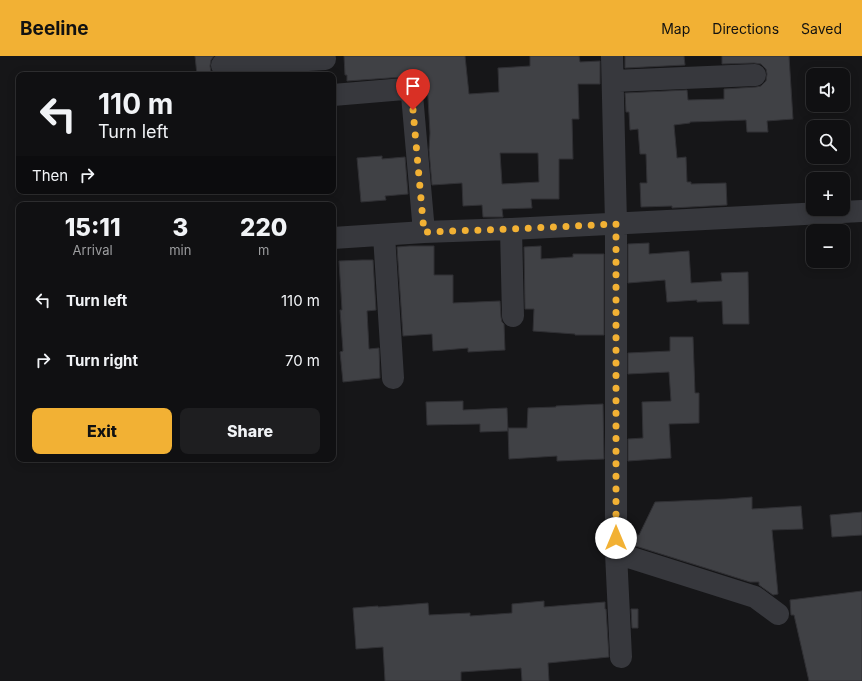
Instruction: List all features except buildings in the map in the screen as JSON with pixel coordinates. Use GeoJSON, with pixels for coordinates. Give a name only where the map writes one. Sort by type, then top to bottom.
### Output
{"type":"FeatureCollection","features":[{"type":"Feature","properties":{"kind":"street"},"geometry":{"type":"LineString","coordinates":[[612,56],[616,224],[616,553],[620,657]]}},
{"type":"Feature","properties":{"kind":"street"},"geometry":{"type":"LineString","coordinates":[[222,65],[325,63]]}},
{"type":"Feature","properties":{"kind":"street"},"geometry":{"type":"LineString","coordinates":[[613,82],[755,75]]}},
{"type":"Feature","properties":{"kind":"street"},"geometry":{"type":"LineString","coordinates":[[336,96],[404,89],[409,91],[412,95],[424,232]]}},
{"type":"Feature","properties":{"kind":"street"},"geometry":{"type":"LineString","coordinates":[[336,238],[424,232],[616,224],[862,211]]}},
{"type":"Feature","properties":{"kind":"street"},"geometry":{"type":"LineString","coordinates":[[511,229],[513,316]]}},
{"type":"Feature","properties":{"kind":"street"},"geometry":{"type":"LineString","coordinates":[[384,235],[393,378]]}},
{"type":"Feature","properties":{"kind":"street"},"geometry":{"type":"LineString","coordinates":[[616,553],[755,597],[778,614]]}},
{"type":"Feature","properties":{"kind":"route"},"geometry":{"type":"LineString","coordinates":[[413,110],[424,232],[616,224],[616,538]]}}]}
